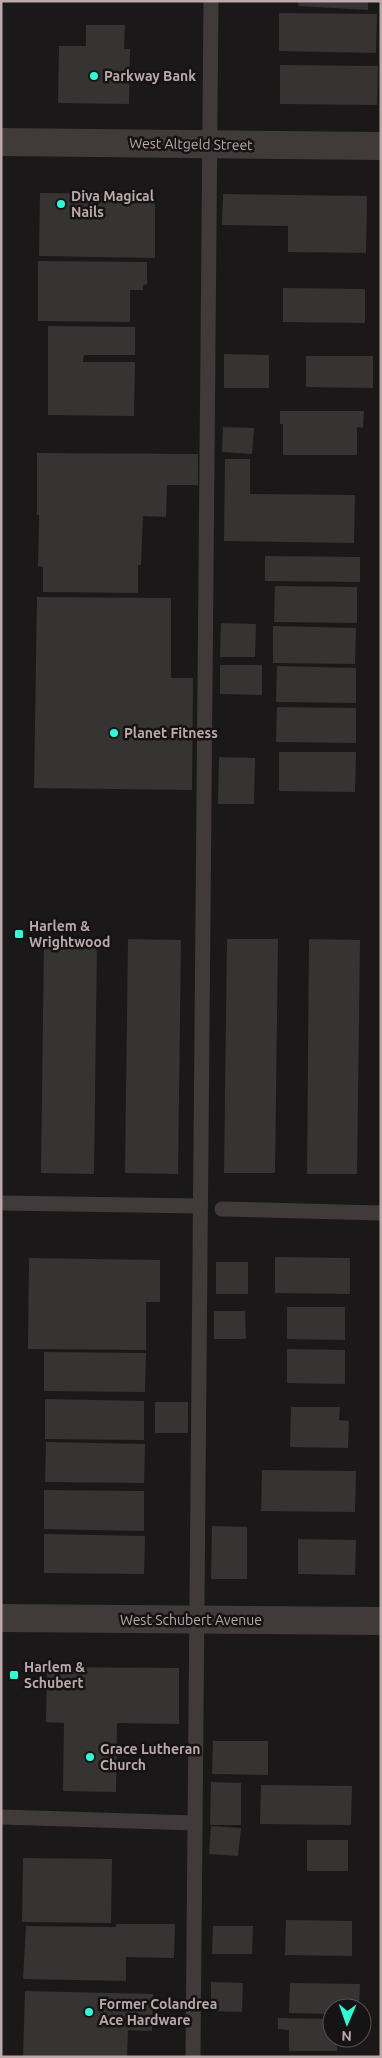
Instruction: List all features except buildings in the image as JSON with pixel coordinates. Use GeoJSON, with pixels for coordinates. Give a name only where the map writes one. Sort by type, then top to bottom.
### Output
{"type":"FeatureCollection","features":[{"type":"Feature","properties":{"kind":"street","name":"West Altgeld Street"},"geometry":{"type":"LineString","coordinates":[[1,142],[381,146]]}},
{"type":"Feature","properties":{"kind":"street","name":"West Schubert Avenue"},"geometry":{"type":"LineString","coordinates":[[1,1618],[381,1621]]}},
{"type":"Feature","properties":{"kind":"lane"},"geometry":{"type":"LineString","coordinates":[[193,2057],[211,1]]}},
{"type":"Feature","properties":{"kind":"lane"},"geometry":{"type":"LineString","coordinates":[[1,1203],[200,1206]]}},
{"type":"Feature","properties":{"kind":"lane"},"geometry":{"type":"LineString","coordinates":[[222,1209],[381,1213]]}},
{"type":"Feature","properties":{"kind":"lane"},"geometry":{"type":"LineString","coordinates":[[1,1817],[195,1823]]}},
{"type":"Feature","properties":{"kind":"place","name":"Parkway Bank"},"geometry":{"type":"Point","coordinates":[94,76]}},
{"type":"Feature","properties":{"kind":"place","name":"Diva Magical Nails"},"geometry":{"type":"Point","coordinates":[61,204]}},
{"type":"Feature","properties":{"kind":"place","name":"Planet Fitness"},"geometry":{"type":"Point","coordinates":[114,733]}},
{"type":"Feature","properties":{"kind":"place","name":"Harlem & Wrightwood"},"geometry":{"type":"Point","coordinates":[19,934]}},
{"type":"Feature","properties":{"kind":"place","name":"Harlem & Schubert"},"geometry":{"type":"Point","coordinates":[14,1675]}},
{"type":"Feature","properties":{"kind":"place","name":"Grace Lutheran Church"},"geometry":{"type":"Point","coordinates":[90,1757]}},
{"type":"Feature","properties":{"kind":"place","name":"Former Colandrea Ace Hardware"},"geometry":{"type":"Point","coordinates":[89,2012]}}]}
